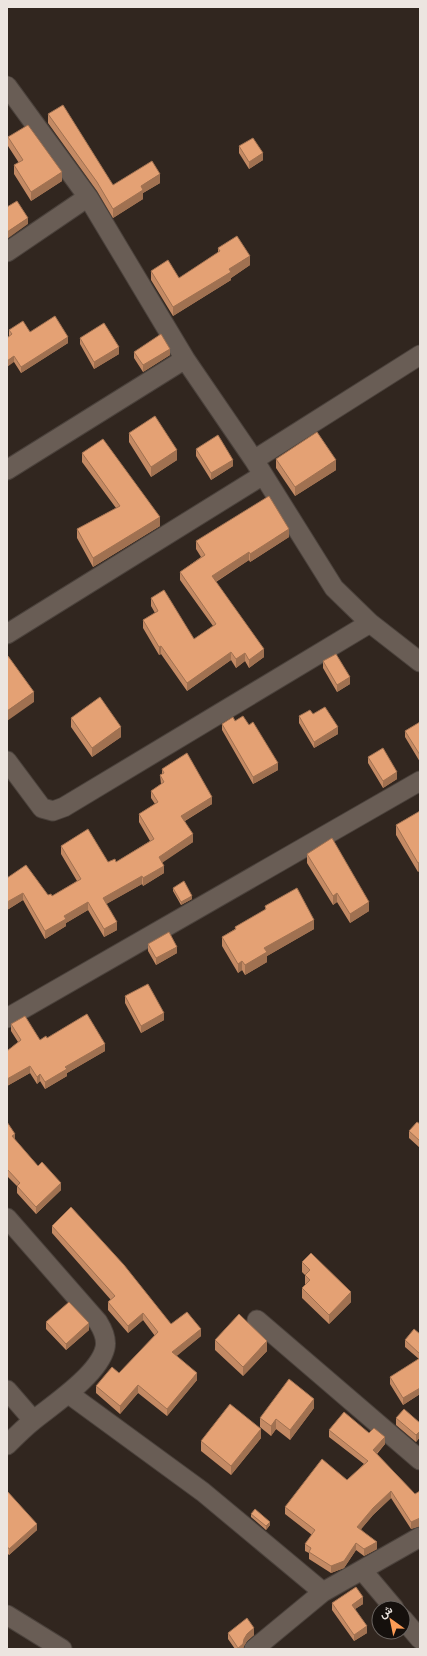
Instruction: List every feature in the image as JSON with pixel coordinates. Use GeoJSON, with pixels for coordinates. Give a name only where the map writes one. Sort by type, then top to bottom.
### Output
{"type":"FeatureCollection","features":[{"type":"Feature","properties":{"kind":"street"},"geometry":{"type":"LineString","coordinates":[[7,86],[88,197],[185,359],[259,467],[334,588],[370,623],[420,662]]}},
{"type":"Feature","properties":{"kind":"street"},"geometry":{"type":"LineString","coordinates":[[7,252],[88,197]]}},
{"type":"Feature","properties":{"kind":"street"},"geometry":{"type":"LineString","coordinates":[[7,634],[259,467],[420,355]]}},
{"type":"Feature","properties":{"kind":"street"},"geometry":{"type":"LineString","coordinates":[[7,470],[185,359]]}},
{"type":"Feature","properties":{"kind":"street"},"geometry":{"type":"LineString","coordinates":[[7,761],[42,808],[53,811],[71,803],[370,623]]}},
{"type":"Feature","properties":{"kind":"street"},"geometry":{"type":"LineString","coordinates":[[7,1018],[420,781]]}},
{"type":"Feature","properties":{"kind":"street"},"geometry":{"type":"LineString","coordinates":[[7,1218],[98,1322],[104,1333],[105,1348],[99,1361],[69,1394],[33,1420],[7,1445]]}},
{"type":"Feature","properties":{"kind":"street"},"geometry":{"type":"LineString","coordinates":[[257,1320],[420,1460]]}},
{"type":"Feature","properties":{"kind":"street"},"geometry":{"type":"LineString","coordinates":[[7,1390],[33,1420]]}},
{"type":"Feature","properties":{"kind":"street"},"geometry":{"type":"LineString","coordinates":[[69,1394],[203,1492],[323,1592]]}},
{"type":"Feature","properties":{"kind":"street"},"geometry":{"type":"LineString","coordinates":[[254,1649],[323,1592],[420,1537]]}},
{"type":"Feature","properties":{"kind":"street"},"geometry":{"type":"LineString","coordinates":[[362,1570],[387,1600]]}},
{"type":"Feature","properties":{"kind":"street"},"geometry":{"type":"LineString","coordinates":[[7,1615],[62,1649]]}},
{"type":"Feature","properties":{"kind":"street"},"geometry":{"type":"LineString","coordinates":[[411,1628],[420,1638]]}},
{"type":"Feature","properties":{"kind":"building"},"geometry":{"type":"Polygon","coordinates":[[[63,105],[113,185],[152,161],[160,174],[141,186],[143,190],[113,209],[97,182],[48,114],[63,105]]]}},
{"type":"Feature","properties":{"kind":"building"},"geometry":{"type":"Polygon","coordinates":[[[28,125],[62,172],[31,192],[14,165],[23,160],[8,137],[28,125]]]}},
{"type":"Feature","properties":{"kind":"building"},"geometry":{"type":"Polygon","coordinates":[[[253,138],[263,153],[249,162],[239,146],[253,138]]]}},
{"type":"Feature","properties":{"kind":"building"},"geometry":{"type":"Polygon","coordinates":[[[17,201],[28,218],[7,232],[7,207],[17,201]]]}},
{"type":"Feature","properties":{"kind":"building"},"geometry":{"type":"Polygon","coordinates":[[[237,236],[250,256],[229,269],[231,272],[173,307],[151,271],[168,260],[179,278],[220,251],[218,248],[237,236]]]}},
{"type":"Feature","properties":{"kind":"building"},"geometry":{"type":"Polygon","coordinates":[[[55,316],[68,337],[21,367],[14,356],[7,361],[7,338],[12,334],[9,330],[23,321],[30,332],[55,316]]]}},
{"type":"Feature","properties":{"kind":"building"},"geometry":{"type":"Polygon","coordinates":[[[104,323],[119,347],[94,362],[80,338],[104,323]]]}},
{"type":"Feature","properties":{"kind":"building"},"geometry":{"type":"Polygon","coordinates":[[[161,334],[170,349],[143,365],[134,352],[161,334]]]}},
{"type":"Feature","properties":{"kind":"building"},"geometry":{"type":"Polygon","coordinates":[[[155,416],[177,450],[151,467],[129,433],[155,416]]]}},
{"type":"Feature","properties":{"kind":"building"},"geometry":{"type":"Polygon","coordinates":[[[317,432],[336,460],[295,487],[276,459],[317,432]]]}},
{"type":"Feature","properties":{"kind":"building"},"geometry":{"type":"Polygon","coordinates":[[[218,435],[233,460],[211,473],[196,449],[218,435]]]}},
{"type":"Feature","properties":{"kind":"building"},"geometry":{"type":"Polygon","coordinates":[[[103,439],[160,517],[93,558],[77,529],[120,506],[82,453],[103,439]]]}},
{"type":"Feature","properties":{"kind":"building"},"geometry":{"type":"Polygon","coordinates":[[[269,496],[289,529],[250,554],[249,552],[212,576],[264,649],[249,660],[245,653],[236,659],[231,652],[187,683],[161,646],[159,647],[143,620],[158,611],[151,598],[164,590],[194,639],[216,624],[180,572],[205,555],[196,541],[269,496]]]}},
{"type":"Feature","properties":{"kind":"building"},"geometry":{"type":"Polygon","coordinates":[[[336,654],[350,677],[337,685],[323,661],[336,654]]]}},
{"type":"Feature","properties":{"kind":"building"},"geometry":{"type":"Polygon","coordinates":[[[8,656],[34,692],[7,711],[7,657],[8,656]]]}},
{"type":"Feature","properties":{"kind":"building"},"geometry":{"type":"Polygon","coordinates":[[[100,697],[121,727],[92,748],[71,718],[100,697]]]}},
{"type":"Feature","properties":{"kind":"building"},"geometry":{"type":"Polygon","coordinates":[[[325,707],[338,727],[314,742],[299,716],[310,710],[313,714],[325,707]]]}},
{"type":"Feature","properties":{"kind":"building"},"geometry":{"type":"Polygon","coordinates":[[[243,716],[249,725],[253,722],[278,763],[253,777],[222,724],[233,717],[235,721],[243,716]]]}},
{"type":"Feature","properties":{"kind":"building"},"geometry":{"type":"Polygon","coordinates":[[[420,722],[420,755],[405,731],[420,722]]]}},
{"type":"Feature","properties":{"kind":"building"},"geometry":{"type":"Polygon","coordinates":[[[383,748],[397,772],[383,781],[368,757],[383,748]]]}},
{"type":"Feature","properties":{"kind":"building"},"geometry":{"type":"Polygon","coordinates":[[[187,753],[212,797],[181,816],[193,834],[159,857],[164,866],[143,878],[142,876],[103,898],[117,922],[104,929],[88,902],[64,916],[66,919],[45,931],[23,893],[7,902],[7,878],[26,865],[48,895],[51,894],[52,896],[81,879],[61,846],[88,829],[108,862],[115,859],[116,862],[154,839],[139,814],[158,802],[151,791],[164,782],[160,775],[164,773],[162,769],[187,753]]]}},
{"type":"Feature","properties":{"kind":"building"},"geometry":{"type":"Polygon","coordinates":[[[420,811],[420,862],[418,863],[396,825],[420,811]]]}},
{"type":"Feature","properties":{"kind":"building"},"geometry":{"type":"Polygon","coordinates":[[[332,838],[369,902],[350,914],[337,893],[333,896],[307,854],[332,838]]]}},
{"type":"Feature","properties":{"kind":"building"},"geometry":{"type":"Polygon","coordinates":[[[184,881],[192,896],[181,902],[173,888],[184,881]]]}},
{"type":"Feature","properties":{"kind":"building"},"geometry":{"type":"Polygon","coordinates":[[[297,888],[314,920],[264,948],[267,952],[245,965],[242,961],[238,964],[222,937],[236,929],[235,927],[266,909],[265,906],[297,888]]]}},
{"type":"Feature","properties":{"kind":"building"},"geometry":{"type":"Polygon","coordinates":[[[169,932],[177,947],[156,958],[148,944],[169,932]]]}},
{"type":"Feature","properties":{"kind":"building"},"geometry":{"type":"Polygon","coordinates":[[[148,984],[164,1013],[141,1026],[125,996],[148,984]]]}},
{"type":"Feature","properties":{"kind":"building"},"geometry":{"type":"Polygon","coordinates":[[[87,1014],[105,1044],[65,1067],[67,1069],[45,1082],[40,1074],[37,1077],[30,1066],[7,1079],[7,1051],[21,1040],[11,1024],[25,1016],[40,1040],[46,1036],[47,1038],[87,1014]]]}},
{"type":"Feature","properties":{"kind":"building"},"geometry":{"type":"Polygon","coordinates":[[[7,1122],[15,1134],[12,1136],[38,1166],[42,1162],[61,1183],[36,1207],[17,1186],[20,1183],[7,1169],[7,1122]]]}},
{"type":"Feature","properties":{"kind":"building"},"geometry":{"type":"Polygon","coordinates":[[[417,1122],[420,1124],[420,1141],[409,1131],[417,1122]]]}},
{"type":"Feature","properties":{"kind":"building"},"geometry":{"type":"Polygon","coordinates":[[[71,1207],[124,1265],[171,1324],[187,1312],[201,1329],[172,1352],[197,1373],[167,1409],[138,1385],[120,1406],[96,1386],[112,1367],[119,1373],[158,1332],[143,1313],[128,1326],[108,1302],[115,1296],[52,1226],[71,1207]]]}},
{"type":"Feature","properties":{"kind":"building"},"geometry":{"type":"Polygon","coordinates":[[[311,1253],[351,1292],[329,1315],[302,1288],[310,1280],[305,1275],[310,1270],[302,1262],[311,1253]]]}},
{"type":"Feature","properties":{"kind":"building"},"geometry":{"type":"Polygon","coordinates":[[[69,1302],[89,1323],[66,1344],[46,1322],[69,1302]]]}},
{"type":"Feature","properties":{"kind":"building"},"geometry":{"type":"Polygon","coordinates":[[[239,1314],[267,1341],[243,1367],[215,1340],[239,1314]]]}},
{"type":"Feature","properties":{"kind":"building"},"geometry":{"type":"Polygon","coordinates":[[[414,1329],[420,1334],[420,1354],[405,1340],[414,1329]]]}},
{"type":"Feature","properties":{"kind":"building"},"geometry":{"type":"Polygon","coordinates":[[[420,1358],[420,1388],[403,1398],[390,1377],[420,1358]]]}},
{"type":"Feature","properties":{"kind":"building"},"geometry":{"type":"Polygon","coordinates":[[[289,1379],[314,1399],[290,1430],[276,1419],[271,1426],[260,1418],[289,1379]]]}},
{"type":"Feature","properties":{"kind":"building"},"geometry":{"type":"Polygon","coordinates":[[[230,1404],[261,1429],[231,1466],[201,1441],[230,1404]]]}},
{"type":"Feature","properties":{"kind":"building"},"geometry":{"type":"Polygon","coordinates":[[[404,1409],[420,1423],[420,1431],[416,1435],[396,1418],[404,1409]]]}},
{"type":"Feature","properties":{"kind":"building"},"geometry":{"type":"Polygon","coordinates":[[[344,1412],[369,1433],[374,1428],[385,1437],[373,1450],[415,1494],[420,1491],[420,1518],[411,1522],[391,1491],[373,1508],[357,1527],[377,1542],[364,1549],[356,1543],[344,1561],[331,1566],[309,1552],[311,1548],[305,1544],[315,1530],[285,1507],[322,1459],[347,1480],[368,1461],[329,1430],[344,1412]]]}},
{"type":"Feature","properties":{"kind":"building"},"geometry":{"type":"Polygon","coordinates":[[[7,1491],[37,1524],[9,1549],[7,1546],[7,1491]]]}},
{"type":"Feature","properties":{"kind":"building"},"geometry":{"type":"Polygon","coordinates":[[[255,1509],[270,1522],[266,1526],[251,1514],[255,1509]]]}},
{"type":"Feature","properties":{"kind":"building"},"geometry":{"type":"Polygon","coordinates":[[[356,1587],[363,1597],[352,1605],[367,1626],[354,1635],[332,1603],[356,1587]]]}},
{"type":"Feature","properties":{"kind":"building"},"geometry":{"type":"Polygon","coordinates":[[[247,1618],[254,1628],[247,1634],[243,1644],[238,1648],[228,1633],[247,1618]]]}}]}
